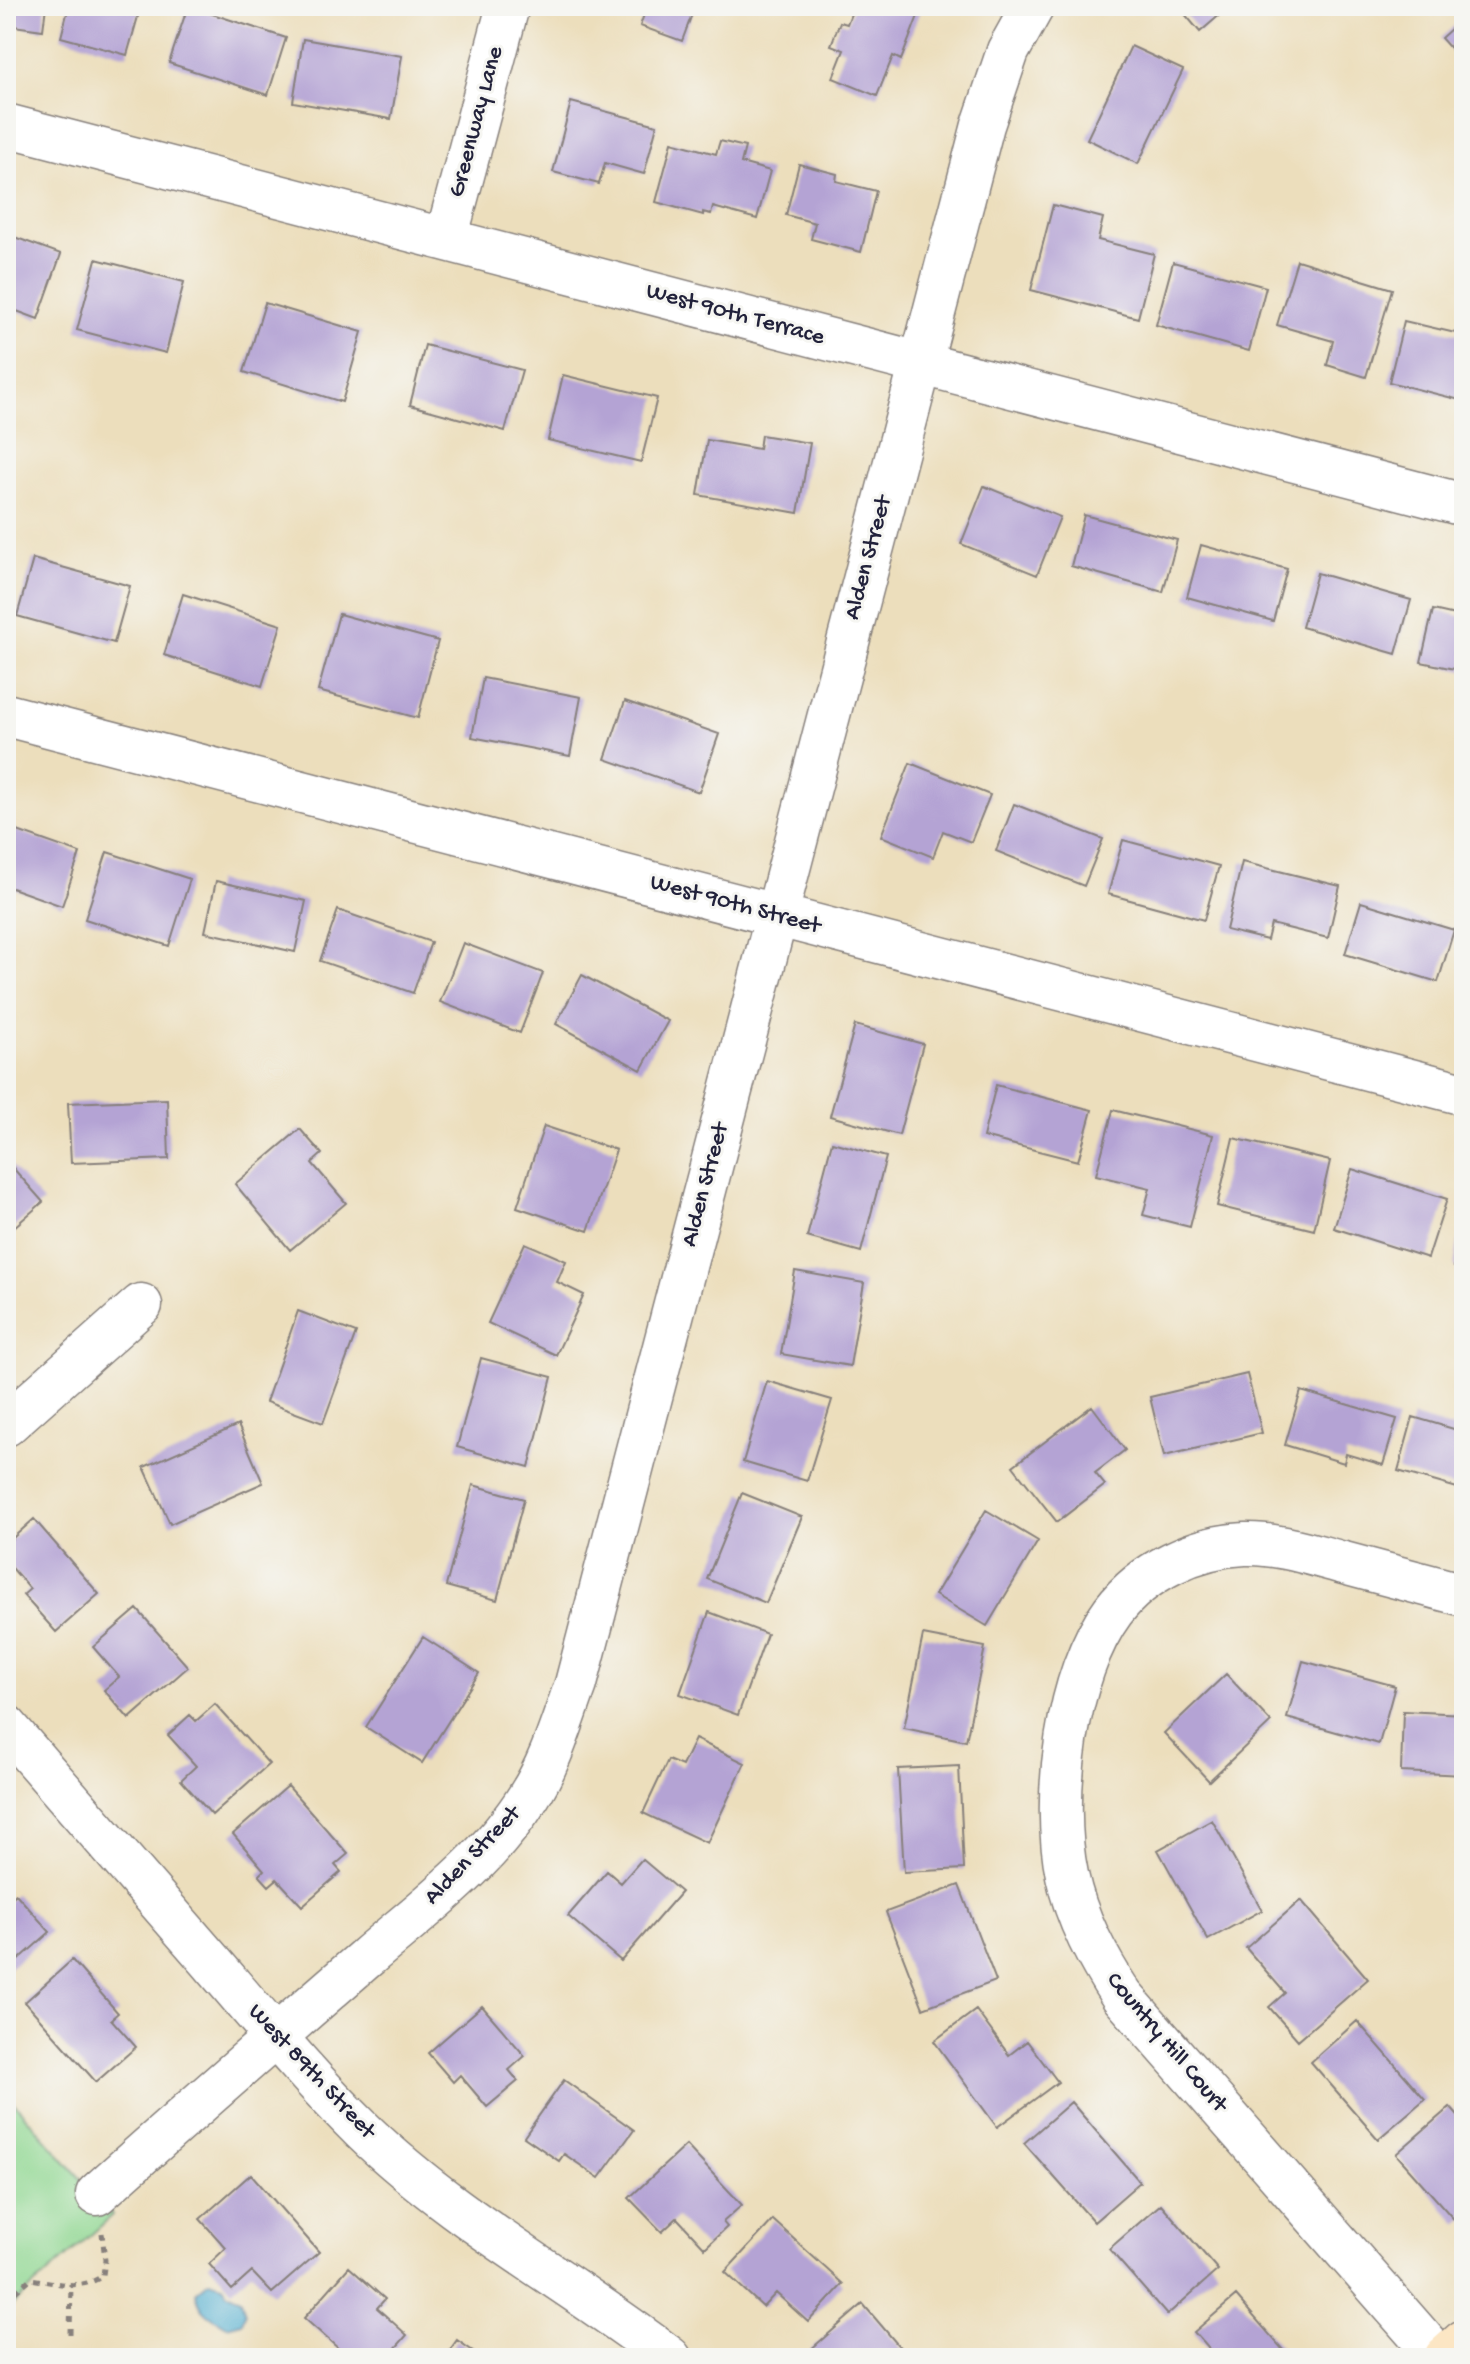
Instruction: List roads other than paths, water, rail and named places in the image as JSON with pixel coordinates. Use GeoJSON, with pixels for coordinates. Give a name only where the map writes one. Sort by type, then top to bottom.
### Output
{"type":"FeatureCollection","features":[{"type":"Feature","properties":{"kind":"main road"},"geometry":{"type":"LineString","coordinates":[[1446,2358],[1464,2342]]}},
{"type":"Feature","properties":{"kind":"street","name":"Greenway Lane"},"geometry":{"type":"LineString","coordinates":[[446,239],[508,6]]}},
{"type":"Feature","properties":{"kind":"street","name":"Alden Street"},"geometry":{"type":"LineString","coordinates":[[97,2194],[463,1873],[507,1827],[529,1797],[547,1764],[576,1684],[983,125],[1008,51],[1033,6]]}},
{"type":"Feature","properties":{"kind":"street","name":"West 90th Terrace"},"geometry":{"type":"LineString","coordinates":[[6,125],[1464,505]]}},
{"type":"Feature","properties":{"kind":"street","name":"West 90th Street"},"geometry":{"type":"LineString","coordinates":[[6,715],[1464,1094]]}},
{"type":"Feature","properties":{"kind":"street"},"geometry":{"type":"LineString","coordinates":[[6,1425],[141,1305]]}},
{"type":"Feature","properties":{"kind":"street","name":"Country Hill Court"},"geometry":{"type":"LineString","coordinates":[[1439,2358],[1122,1996],[1087,1935],[1067,1878],[1061,1841],[1060,1785],[1070,1719],[1091,1649],[1114,1609],[1153,1574],[1194,1553],[1245,1544],[1289,1548],[1464,1595]]}},
{"type":"Feature","properties":{"kind":"street","name":"West 89th Street"},"geometry":{"type":"LineString","coordinates":[[6,1726],[276,2037],[364,2131],[425,2185],[622,2321],[670,2358]]}},
{"type":"Feature","properties":{"kind":"water"},"geometry":{"type":"Polygon","coordinates":[[[209,2281],[223,2285],[228,2293],[241,2299],[245,2314],[242,2322],[227,2326],[203,2309],[196,2292],[209,2281]]]}}]}
